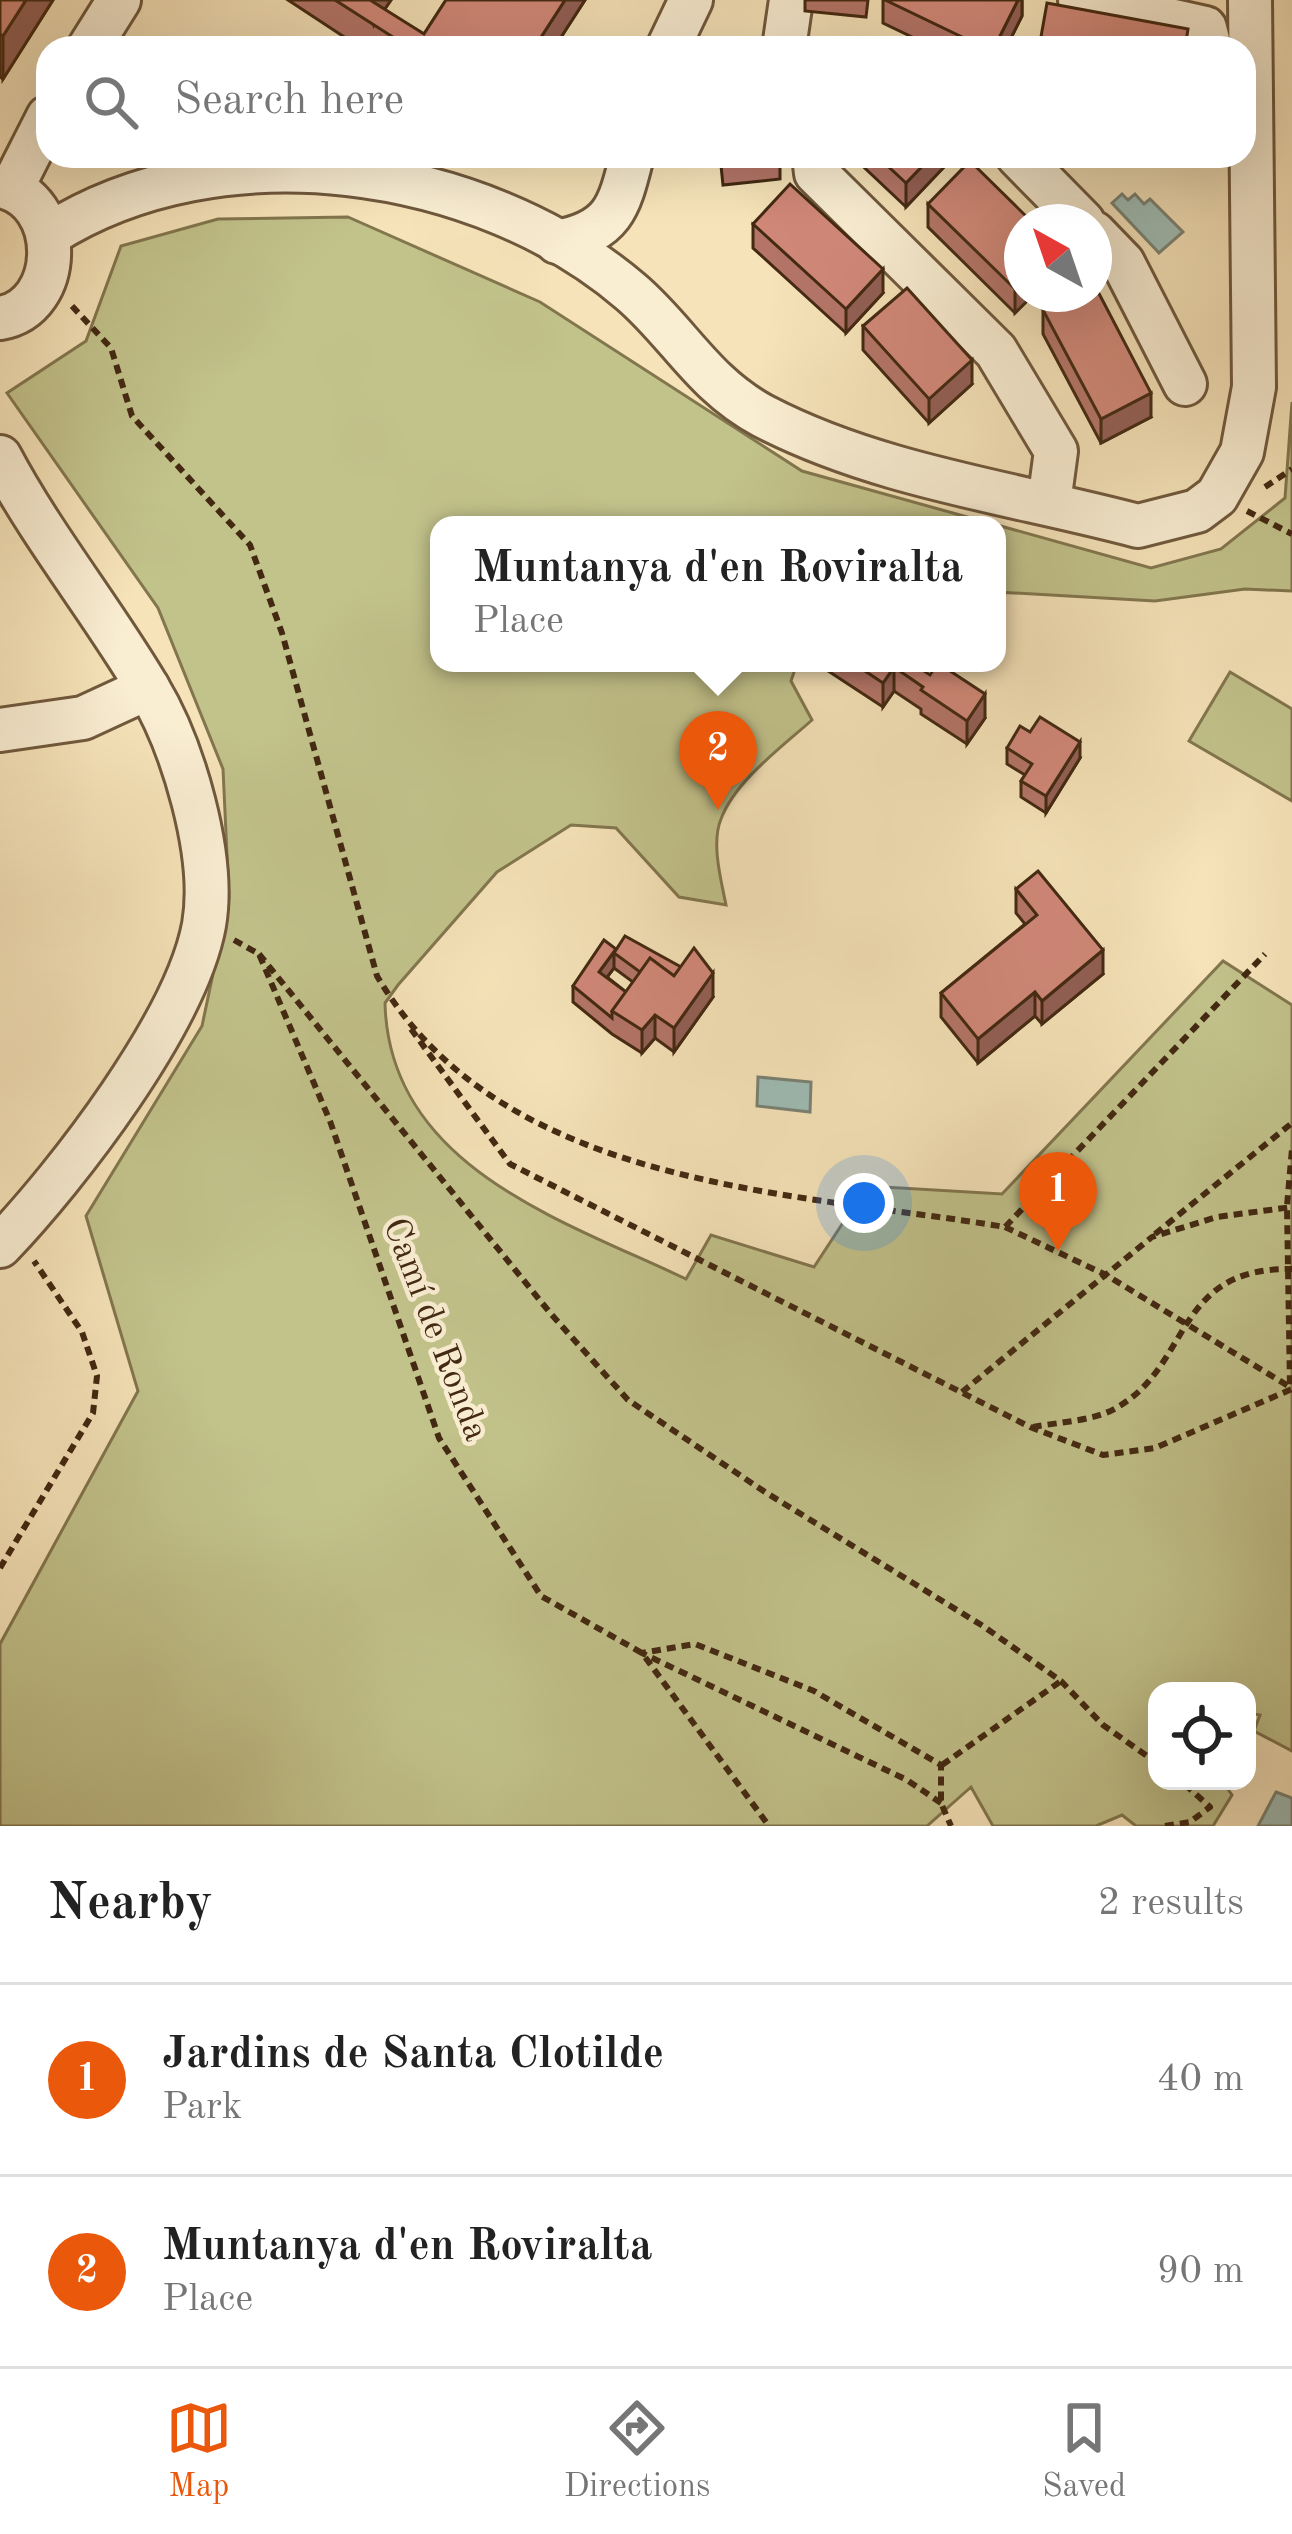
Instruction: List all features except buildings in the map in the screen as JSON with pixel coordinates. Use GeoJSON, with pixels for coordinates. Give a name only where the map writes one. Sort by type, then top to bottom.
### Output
{"type":"FeatureCollection","features":[{"type":"Feature","properties":{"kind":"street"},"geometry":{"type":"LineString","coordinates":[[96,36],[119,0]]}},
{"type":"Feature","properties":{"kind":"street"},"geometry":{"type":"LineString","coordinates":[[674,36],[691,0]]}},
{"type":"Feature","properties":{"kind":"street"},"geometry":{"type":"LineString","coordinates":[[786,36],[791,0]]}},
{"type":"Feature","properties":{"kind":"street"},"geometry":{"type":"LineString","coordinates":[[1080,0],[1205,28],[1207,36]]}},
{"type":"Feature","properties":{"kind":"street"},"geometry":{"type":"LineString","coordinates":[[1245,1],[1246,36]]}},
{"type":"Feature","properties":{"kind":"street"},"geometry":{"type":"LineString","coordinates":[[0,318],[15,316],[44,287],[50,234],[39,210],[6,187],[36,137]]}},
{"type":"Feature","properties":{"kind":"street"},"geometry":{"type":"LineString","coordinates":[[629,168],[619,208],[621,252],[632,292]]}},
{"type":"Feature","properties":{"kind":"street"},"geometry":{"type":"LineString","coordinates":[[815,168],[996,351],[1056,451],[1049,502]]}},
{"type":"Feature","properties":{"kind":"street"},"geometry":{"type":"LineString","coordinates":[[1030,168],[1065,204]]}},
{"type":"Feature","properties":{"kind":"street"},"geometry":{"type":"LineString","coordinates":[[50,234],[90,209],[177,184],[246,173],[319,172],[411,184],[486,209],[557,242],[632,292],[692,363],[760,415],[876,462],[1138,526],[1197,511],[1217,496],[1242,452],[1254,387],[1249,168]]}},
{"type":"Feature","properties":{"kind":"street"},"geometry":{"type":"LineString","coordinates":[[557,242],[587,236],[619,208]]}},
{"type":"Feature","properties":{"kind":"street"},"geometry":{"type":"LineString","coordinates":[[1112,251],[1123,262],[1185,384]]}},
{"type":"Feature","properties":{"kind":"street"},"geometry":{"type":"LineString","coordinates":[[0,457],[148,688],[172,734],[201,850],[204,923],[182,986],[115,1108],[1,1245]]}},
{"type":"Feature","properties":{"kind":"street"},"geometry":{"type":"LineString","coordinates":[[0,730],[83,718],[148,688]]}},
{"type":"Feature","properties":{"kind":"path"},"geometry":{"type":"LineString","coordinates":[[44,287],[82,314],[111,348],[132,416],[250,545],[282,633],[377,976],[398,1012],[510,1164],[1030,1427],[1103,1455],[1155,1448],[1291,1387]]}},
{"type":"Feature","properties":{"kind":"path"},"geometry":{"type":"LineString","coordinates":[[1217,496],[1292,534]]}},
{"type":"Feature","properties":{"kind":"path"},"geometry":{"type":"LineString","coordinates":[[204,923],[260,954],[551,1314],[628,1400],[1061,1681],[1103,1725],[1148,1757]]}},
{"type":"Feature","properties":{"kind":"path","name":"Camí de Ronda"},"geometry":{"type":"LineString","coordinates":[[260,954],[329,1120],[439,1438],[541,1596],[642,1653],[769,1826]]}},
{"type":"Feature","properties":{"kind":"path"},"geometry":{"type":"LineString","coordinates":[[1005,1227],[1265,954]]}},
{"type":"Feature","properties":{"kind":"path"},"geometry":{"type":"LineString","coordinates":[[398,1012],[473,1084],[532,1123],[649,1162],[776,1196],[1005,1227],[1106,1275],[1291,1387]]}},
{"type":"Feature","properties":{"kind":"path"},"geometry":{"type":"LineString","coordinates":[[962,1392],[1292,1123]]}},
{"type":"Feature","properties":{"kind":"path"},"geometry":{"type":"LineString","coordinates":[[1291,1387],[1292,1149]]}},
{"type":"Feature","properties":{"kind":"path"},"geometry":{"type":"LineString","coordinates":[[1152,1237],[1217,1217],[1290,1206]]}},
{"type":"Feature","properties":{"kind":"path"},"geometry":{"type":"LineString","coordinates":[[0,1568],[93,1413],[97,1376],[82,1332],[38,1264],[1,1245]]}},
{"type":"Feature","properties":{"kind":"path"},"geometry":{"type":"LineString","coordinates":[[1030,1427],[1115,1409],[1137,1391],[1213,1292],[1241,1272],[1291,1269]]}},
{"type":"Feature","properties":{"kind":"path"},"geometry":{"type":"LineString","coordinates":[[642,1653],[695,1644],[814,1691],[941,1765]]}},
{"type":"Feature","properties":{"kind":"path"},"geometry":{"type":"LineString","coordinates":[[642,1653],[907,1780],[941,1803]]}},
{"type":"Feature","properties":{"kind":"path"},"geometry":{"type":"LineString","coordinates":[[941,1765],[1061,1681]]}},
{"type":"Feature","properties":{"kind":"path"},"geometry":{"type":"LineString","coordinates":[[941,1765],[941,1803],[951,1826]]}},
{"type":"Feature","properties":{"kind":"path"},"geometry":{"type":"LineString","coordinates":[[1165,1826],[1190,1822],[1210,1807],[1191,1790]]}},
{"type":"Feature","properties":{"kind":"green space"},"geometry":{"type":"Polygon","coordinates":[[[348,217],[540,302],[802,471],[964,516],[430,516],[430,672],[794,672],[791,681],[812,720],[748,778],[721,819],[717,850],[726,905],[679,897],[616,828],[571,825],[497,872],[398,985],[385,1003],[394,1060],[417,1107],[450,1147],[491,1181],[538,1209],[686,1279],[711,1235],[814,1267],[867,1186],[1002,1194],[1223,961],[1292,1005],[1292,1751],[1256,1732],[1260,1715],[1256,1714],[1256,1682],[1148,1682],[1148,1790],[1228,1790],[1232,1795],[1213,1826],[1136,1826],[1122,1815],[1096,1826],[993,1826],[971,1787],[927,1826],[0,1826],[0,1644],[138,1391],[86,1216],[202,1026],[229,898],[223,769],[158,608],[7,393],[86,341],[121,246],[218,219],[348,217]]]}},
{"type":"Feature","properties":{"kind":"green space"},"geometry":{"type":"Polygon","coordinates":[[[1292,402],[1292,591],[1245,589],[1155,601],[1006,593],[1006,528],[1151,568],[1221,549],[1285,498],[1292,402]]]}},
{"type":"Feature","properties":{"kind":"green space"},"geometry":{"type":"Polygon","coordinates":[[[1230,672],[1292,709],[1292,801],[1189,741],[1230,672]]]}},
{"type":"Feature","properties":{"kind":"water"},"geometry":{"type":"Polygon","coordinates":[[[1122,194],[1128,200],[1135,194],[1144,204],[1150,199],[1183,232],[1159,253],[1112,203],[1122,194]]]}},
{"type":"Feature","properties":{"kind":"water"},"geometry":{"type":"Polygon","coordinates":[[[758,1077],[811,1082],[810,1112],[757,1106],[758,1077]]]}},
{"type":"Feature","properties":{"kind":"water"},"geometry":{"type":"Polygon","coordinates":[[[1276,1792],[1292,1798],[1292,1826],[1258,1826],[1276,1792]]]}},
{"type":"Feature","properties":{"kind":"place","name":"Muntanya d'en Roviralta"},"geometry":{"type":"Point","coordinates":[718,810]}},
{"type":"Feature","properties":{"kind":"place","name":"Jardins de Santa Clotilde"},"geometry":{"type":"Point","coordinates":[1058,1251]}}]}
